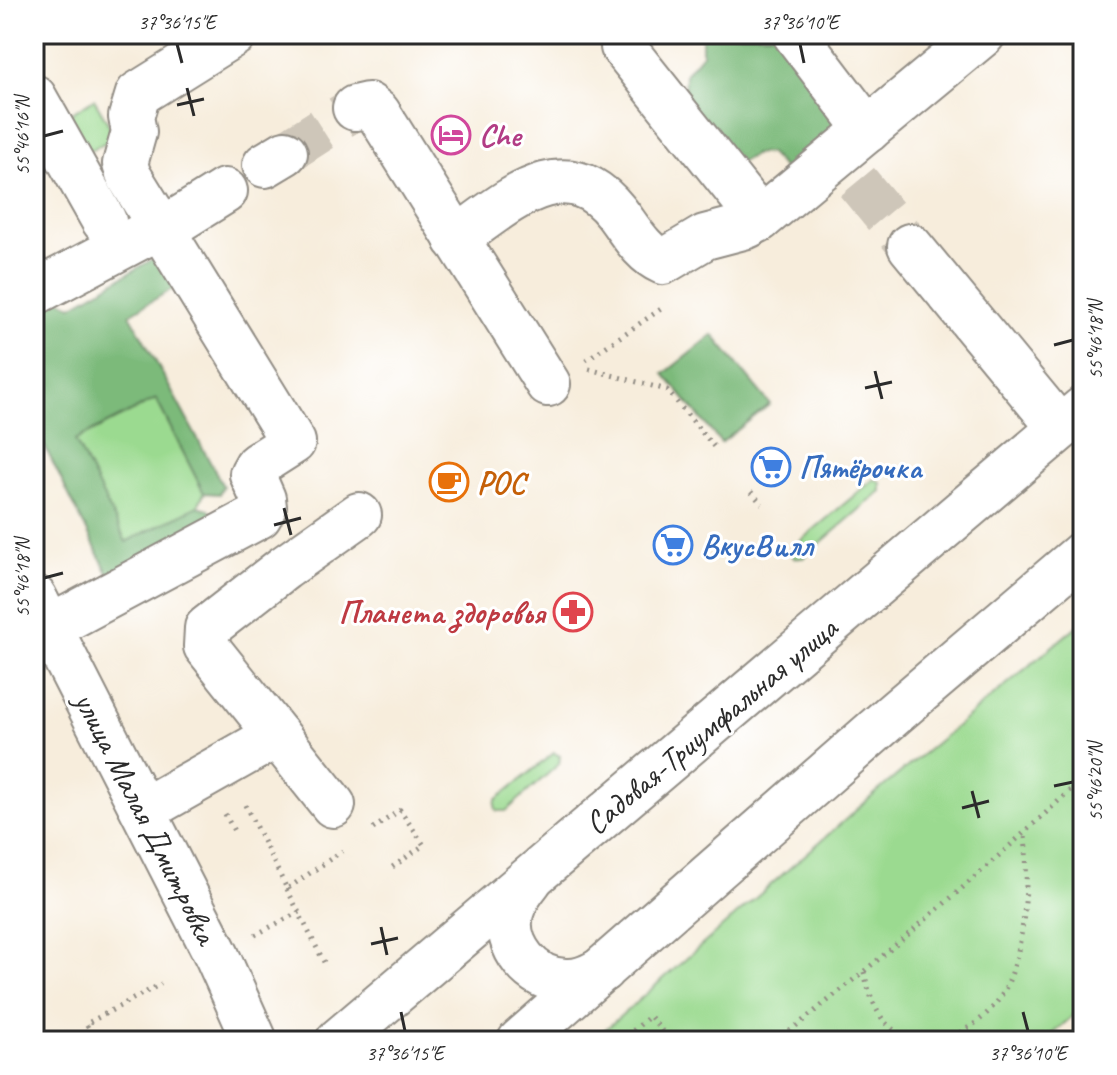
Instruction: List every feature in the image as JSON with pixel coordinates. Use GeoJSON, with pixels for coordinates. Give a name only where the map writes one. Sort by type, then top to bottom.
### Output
{"type":"FeatureCollection","features":[{"type":"Feature","properties":{"kind":"main road"},"geometry":{"type":"LineString","coordinates":[[42,612],[259,516],[264,507],[263,499],[252,474],[257,465],[293,442],[125,164],[134,132],[131,117],[138,94],[234,34]]}},
{"type":"Feature","properties":{"kind":"main road"},"geometry":{"type":"LineString","coordinates":[[795,34],[853,156]]}},
{"type":"Feature","properties":{"kind":"main road"},"geometry":{"type":"LineString","coordinates":[[456,239],[521,193],[546,184],[572,182],[591,188],[607,201],[651,256],[663,262],[705,237],[747,226],[760,219],[853,156],[978,36]]}},
{"type":"Feature","properties":{"kind":"main road"},"geometry":{"type":"LineString","coordinates":[[623,47],[760,219]]}},
{"type":"Feature","properties":{"kind":"main road"},"geometry":{"type":"LineString","coordinates":[[34,97],[104,221]]}},
{"type":"Feature","properties":{"kind":"main road"},"geometry":{"type":"LineString","coordinates":[[355,108],[368,105],[378,113],[548,384]]}},
{"type":"Feature","properties":{"kind":"main road"},"geometry":{"type":"LineString","coordinates":[[40,274],[104,221],[151,211],[180,219],[225,191]]}},
{"type":"Feature","properties":{"kind":"main road"},"geometry":{"type":"LineString","coordinates":[[40,274],[151,211]]}},
{"type":"Feature","properties":{"kind":"main road"},"geometry":{"type":"LineString","coordinates":[[910,246],[1072,419]]}},
{"type":"Feature","properties":{"kind":"main road","name":"Садовая-Триумфальная улица"},"geometry":{"type":"LineString","coordinates":[[338,1041],[1072,419]]}},
{"type":"Feature","properties":{"kind":"main road"},"geometry":{"type":"LineString","coordinates":[[333,805],[206,646],[207,628],[359,515]]}},
{"type":"Feature","properties":{"kind":"main road"},"geometry":{"type":"LineString","coordinates":[[520,1041],[1083,553]]}},
{"type":"Feature","properties":{"kind":"main road","name":"улица Малая Дмитровка"},"geometry":{"type":"LineString","coordinates":[[42,612],[233,988],[255,1041]]}},
{"type":"Feature","properties":{"kind":"main road"},"geometry":{"type":"LineString","coordinates":[[144,810],[277,735]]}},
{"type":"Feature","properties":{"kind":"main road"},"geometry":{"type":"LineString","coordinates":[[531,878],[511,913],[511,932],[517,952],[530,967],[546,977],[566,982],[586,979],[603,969]]}},
{"type":"Feature","properties":{"kind":"path"},"geometry":{"type":"LineString","coordinates":[[657,312],[576,366],[667,390],[715,448]]}},
{"type":"Feature","properties":{"kind":"path"},"geometry":{"type":"LineString","coordinates":[[751,492],[762,504]]}},
{"type":"Feature","properties":{"kind":"path"},"geometry":{"type":"LineString","coordinates":[[777,1041],[864,972],[1025,834],[1083,778]]}},
{"type":"Feature","properties":{"kind":"path"},"geometry":{"type":"LineString","coordinates":[[391,868],[424,845],[400,810]]}},
{"type":"Feature","properties":{"kind":"path"},"geometry":{"type":"LineString","coordinates":[[864,972],[868,990],[887,1024],[915,1038],[946,1039],[967,1031],[989,1013],[1004,992],[1011,975],[1026,894],[1025,834]]}},
{"type":"Feature","properties":{"kind":"path"},"geometry":{"type":"LineString","coordinates":[[287,889],[326,966]]}},
{"type":"Feature","properties":{"kind":"path"},"geometry":{"type":"LineString","coordinates":[[254,936],[299,912]]}},
{"type":"Feature","properties":{"kind":"path"},"geometry":{"type":"LineString","coordinates":[[96,1041],[86,1024],[161,984]]}},
{"type":"Feature","properties":{"kind":"path"},"geometry":{"type":"LineString","coordinates":[[621,1041],[650,1016],[670,1041]]}},
{"type":"Feature","properties":{"kind":"green space"},"geometry":{"type":"Polygon","coordinates":[[[698,34],[780,34],[842,118],[835,140],[788,173],[769,153],[755,154],[733,166],[684,97],[685,74],[702,54],[702,39],[698,34]]]}},
{"type":"Feature","properties":{"kind":"green space"},"geometry":{"type":"Polygon","coordinates":[[[94,99],[116,137],[85,153],[64,118],[94,99]]]}},
{"type":"Feature","properties":{"kind":"green space"},"geometry":{"type":"Polygon","coordinates":[[[165,252],[184,282],[130,314],[223,486],[219,494],[204,493],[156,399],[75,440],[126,542],[198,506],[209,509],[214,518],[111,579],[34,425],[34,311],[57,298],[72,306],[165,252]]]}},
{"type":"Feature","properties":{"kind":"green space"},"geometry":{"type":"Polygon","coordinates":[[[713,335],[770,404],[721,443],[664,374],[713,335]]]}},
{"type":"Feature","properties":{"kind":"green space"},"geometry":{"type":"Polygon","coordinates":[[[156,399],[204,493],[198,506],[126,542],[74,441],[156,399]]]}},
{"type":"Feature","properties":{"kind":"green space"},"geometry":{"type":"Polygon","coordinates":[[[874,479],[881,483],[881,491],[803,558],[794,558],[791,553],[794,546],[874,479]]]}},
{"type":"Feature","properties":{"kind":"green space"},"geometry":{"type":"Polygon","coordinates":[[[1083,621],[1083,1007],[1044,1041],[592,1041],[877,792],[1083,621]]]}},
{"type":"Feature","properties":{"kind":"green space"},"geometry":{"type":"Polygon","coordinates":[[[554,753],[560,756],[559,764],[506,811],[497,811],[496,800],[554,753]]]}},
{"type":"Feature","properties":{"kind":"tunnel"},"geometry":{"type":"LineString","coordinates":[[285,153],[355,108]]}},
{"type":"Feature","properties":{"kind":"tunnel"},"geometry":{"type":"LineString","coordinates":[[857,182],[910,246]]}},
{"type":"Feature","properties":{"kind":"tunnel"},"geometry":{"type":"LineString","coordinates":[[34,262],[45,256]]}},
{"type":"Feature","properties":{"kind":"place","name":"Che"},"geometry":{"type":"Point","coordinates":[451,135]}},
{"type":"Feature","properties":{"kind":"place","name":"Пятёрочка"},"geometry":{"type":"Point","coordinates":[771,467]}},
{"type":"Feature","properties":{"kind":"place","name":"РОС"},"geometry":{"type":"Point","coordinates":[449,482]}},
{"type":"Feature","properties":{"kind":"place","name":"ВкусВилл"},"geometry":{"type":"Point","coordinates":[673,545]}},
{"type":"Feature","properties":{"kind":"place","name":"Планета здоровья"},"geometry":{"type":"Point","coordinates":[573,612]}}]}
